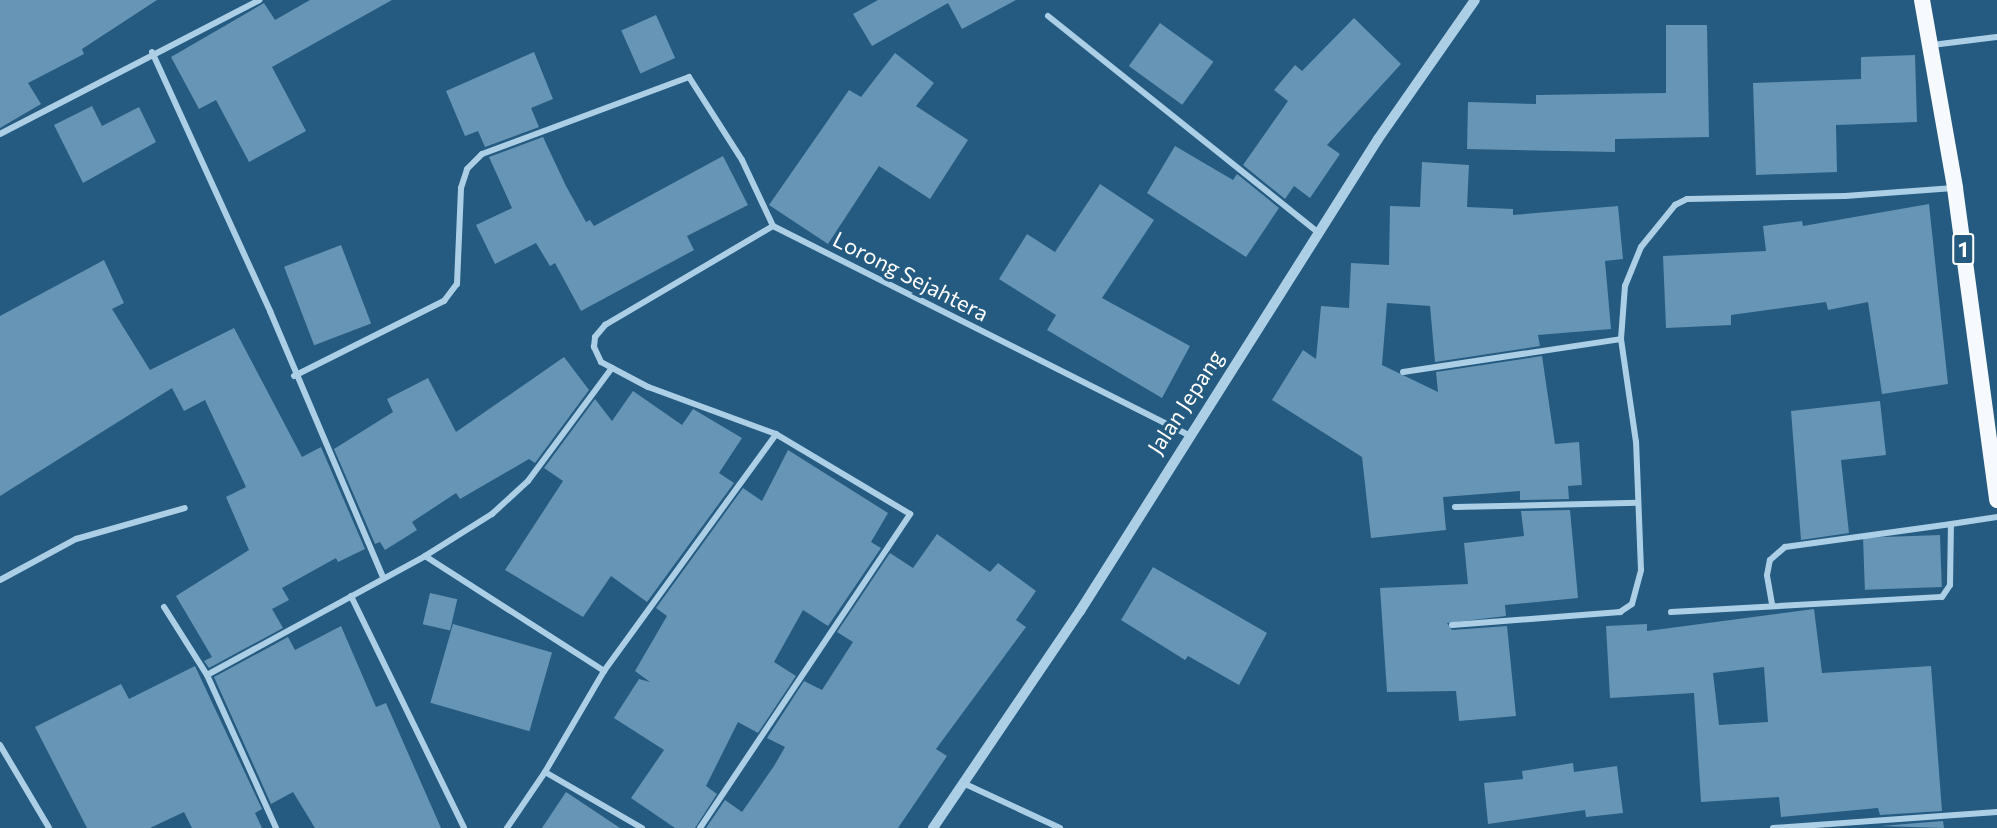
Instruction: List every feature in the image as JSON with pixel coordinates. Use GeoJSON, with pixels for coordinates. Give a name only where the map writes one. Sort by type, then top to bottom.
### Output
{"type":"FeatureCollection","features":[{"type":"Feature","properties":{"kind":"highway","name":"1"},"geometry":{"type":"LineString","coordinates":[[1922,0],[1955,188],[1997,500]]}},
{"type":"Feature","properties":{"kind":"street"},"geometry":{"type":"LineString","coordinates":[[0,134],[152,52],[260,0]]}},
{"type":"Feature","properties":{"kind":"street","name":"Jalan Jepang"},"geometry":{"type":"LineString","coordinates":[[933,828],[1080,611],[1187,434],[1318,232],[1475,0]]}},
{"type":"Feature","properties":{"kind":"street"},"geometry":{"type":"LineString","coordinates":[[1048,16],[1318,232]]}},
{"type":"Feature","properties":{"kind":"street"},"geometry":{"type":"LineString","coordinates":[[1930,46],[1997,37]]}},
{"type":"Feature","properties":{"kind":"street"},"geometry":{"type":"LineString","coordinates":[[152,52],[270,311],[294,376],[383,577]]}},
{"type":"Feature","properties":{"kind":"street"},"geometry":{"type":"LineString","coordinates":[[294,376],[444,301],[457,284],[461,188],[467,169],[482,154],[689,77],[742,160],[773,226],[605,325],[595,337],[594,347],[601,362],[648,387],[776,434],[910,514],[700,828]]}},
{"type":"Feature","properties":{"kind":"street"},"geometry":{"type":"LineString","coordinates":[[1452,625],[1620,612],[1632,604],[1640,587],[1636,442],[1621,339],[1625,286],[1641,247],[1666,213],[1687,199],[1845,196],[1955,188]]}},
{"type":"Feature","properties":{"kind":"street","name":"Lorong Sejahtera"},"geometry":{"type":"LineString","coordinates":[[773,226],[1187,434]]}},
{"type":"Feature","properties":{"kind":"street"},"geometry":{"type":"LineString","coordinates":[[1403,372],[1621,339]]}},
{"type":"Feature","properties":{"kind":"street"},"geometry":{"type":"LineString","coordinates":[[207,675],[425,556],[492,514],[528,481],[612,368]]}},
{"type":"Feature","properties":{"kind":"street"},"geometry":{"type":"LineString","coordinates":[[507,828],[545,772],[604,671],[776,434]]}},
{"type":"Feature","properties":{"kind":"street"},"geometry":{"type":"LineString","coordinates":[[1455,507],[1638,503]]}},
{"type":"Feature","properties":{"kind":"street"},"geometry":{"type":"LineString","coordinates":[[0,580],[76,539],[185,508]]}},
{"type":"Feature","properties":{"kind":"street"},"geometry":{"type":"LineString","coordinates":[[1772,604],[1767,575],[1770,560],[1785,547],[1997,517]]}},
{"type":"Feature","properties":{"kind":"street"},"geometry":{"type":"LineString","coordinates":[[1671,612],[1772,604],[1888,603],[1942,597],[1950,585],[1951,524]]}},
{"type":"Feature","properties":{"kind":"street"},"geometry":{"type":"LineString","coordinates":[[425,556],[604,671]]}},
{"type":"Feature","properties":{"kind":"street"},"geometry":{"type":"LineString","coordinates":[[351,596],[464,828]]}},
{"type":"Feature","properties":{"kind":"street"},"geometry":{"type":"LineString","coordinates":[[164,607],[207,675],[276,828]]}},
{"type":"Feature","properties":{"kind":"street"},"geometry":{"type":"LineString","coordinates":[[0,745],[49,828]]}},
{"type":"Feature","properties":{"kind":"street"},"geometry":{"type":"LineString","coordinates":[[545,772],[642,828]]}},
{"type":"Feature","properties":{"kind":"street"},"geometry":{"type":"LineString","coordinates":[[963,783],[1060,828]]}},
{"type":"Feature","properties":{"kind":"street"},"geometry":{"type":"LineString","coordinates":[[1773,828],[1997,812]]}},
{"type":"Feature","properties":{"kind":"building"},"geometry":{"type":"Polygon","coordinates":[[[0,0],[157,0],[82,49],[84,54],[28,83],[41,104],[0,128],[0,0]]]}},
{"type":"Feature","properties":{"kind":"building"},"geometry":{"type":"Polygon","coordinates":[[[310,0],[392,0],[272,67],[306,131],[249,162],[216,100],[199,109],[171,57],[264,3],[275,20],[310,0]]]}},
{"type":"Feature","properties":{"kind":"building"},"geometry":{"type":"Polygon","coordinates":[[[878,0],[1016,0],[962,29],[948,3],[872,46],[853,14],[878,0]]]}},
{"type":"Feature","properties":{"kind":"building"},"geometry":{"type":"Polygon","coordinates":[[[656,15],[675,58],[640,73],[621,30],[656,15]]]}},
{"type":"Feature","properties":{"kind":"building"},"geometry":{"type":"Polygon","coordinates":[[[1354,18],[1401,64],[1327,145],[1340,154],[1310,198],[1294,186],[1285,199],[1243,165],[1288,101],[1274,90],[1295,65],[1302,71],[1354,18]]]}},
{"type":"Feature","properties":{"kind":"building"},"geometry":{"type":"Polygon","coordinates":[[[1160,23],[1213,62],[1182,105],[1129,66],[1160,23]]]}},
{"type":"Feature","properties":{"kind":"building"},"geometry":{"type":"Polygon","coordinates":[[[1666,25],[1707,25],[1709,137],[1615,139],[1615,152],[1467,149],[1468,102],[1536,104],[1536,95],[1666,93],[1666,25]]]}},
{"type":"Feature","properties":{"kind":"building"},"geometry":{"type":"Polygon","coordinates":[[[534,52],[553,99],[531,108],[539,127],[485,147],[478,131],[465,136],[446,91],[534,52]]]}},
{"type":"Feature","properties":{"kind":"building"},"geometry":{"type":"Polygon","coordinates":[[[895,53],[934,83],[916,106],[968,140],[930,199],[879,166],[828,244],[769,205],[849,90],[861,97],[895,53]]]}},
{"type":"Feature","properties":{"kind":"building"},"geometry":{"type":"Polygon","coordinates":[[[1915,55],[1917,122],[1836,125],[1837,172],[1756,175],[1753,83],[1861,79],[1861,57],[1915,55]]]}},
{"type":"Feature","properties":{"kind":"building"},"geometry":{"type":"Polygon","coordinates":[[[92,106],[102,126],[139,107],[156,142],[83,183],[54,125],[92,106]]]}},
{"type":"Feature","properties":{"kind":"building"},"geometry":{"type":"Polygon","coordinates":[[[543,137],[586,222],[590,220],[594,226],[723,156],[748,205],[687,236],[694,250],[581,311],[555,263],[550,266],[536,243],[495,264],[476,225],[512,208],[489,157],[543,137]]]}},
{"type":"Feature","properties":{"kind":"building"},"geometry":{"type":"Polygon","coordinates":[[[1175,146],[1233,180],[1237,174],[1279,208],[1246,257],[1147,193],[1175,146]]]}},
{"type":"Feature","properties":{"kind":"building"},"geometry":{"type":"Polygon","coordinates":[[[1422,162],[1469,165],[1467,207],[1513,209],[1513,215],[1618,206],[1623,259],[1605,261],[1611,329],[1538,335],[1540,346],[1435,362],[1430,306],[1387,303],[1382,365],[1438,392],[1436,372],[1542,356],[1555,444],[1579,442],[1582,485],[1568,486],[1569,499],[1520,500],[1520,491],[1443,497],[1446,530],[1371,538],[1362,457],[1272,400],[1303,350],[1316,359],[1321,306],[1349,308],[1351,263],[1389,265],[1390,206],[1420,207],[1422,162]]]}},
{"type":"Feature","properties":{"kind":"building"},"geometry":{"type":"Polygon","coordinates":[[[1100,184],[1154,220],[1102,298],[1190,346],[1162,398],[1047,330],[1056,315],[999,279],[1027,234],[1055,252],[1100,184]]]}},
{"type":"Feature","properties":{"kind":"building"},"geometry":{"type":"Polygon","coordinates":[[[1929,204],[1948,384],[1882,394],[1868,302],[1828,310],[1826,302],[1731,315],[1731,325],[1666,328],[1663,256],[1766,251],[1763,226],[1802,221],[1803,226],[1929,204]]]}},
{"type":"Feature","properties":{"kind":"building"},"geometry":{"type":"Polygon","coordinates":[[[341,245],[371,323],[314,345],[284,267],[341,245]]]}},
{"type":"Feature","properties":{"kind":"building"},"geometry":{"type":"Polygon","coordinates":[[[104,260],[124,303],[112,309],[150,370],[234,328],[302,457],[321,447],[365,549],[338,562],[336,558],[282,588],[289,600],[272,609],[283,628],[209,668],[204,661],[212,657],[176,596],[249,550],[226,497],[246,487],[205,400],[184,411],[172,388],[0,496],[0,316],[104,260]]]}},
{"type":"Feature","properties":{"kind":"building"},"geometry":{"type":"Polygon","coordinates":[[[564,357],[589,390],[535,463],[529,459],[460,499],[456,493],[412,522],[417,530],[385,550],[380,542],[375,544],[334,449],[393,412],[387,399],[428,378],[456,432],[564,357]]]}},
{"type":"Feature","properties":{"kind":"building"},"geometry":{"type":"Polygon","coordinates":[[[633,391],[682,425],[693,409],[742,438],[719,473],[734,483],[647,602],[611,576],[583,617],[505,570],[563,481],[544,468],[595,399],[612,421],[633,391]]]}},
{"type":"Feature","properties":{"kind":"building"},"geometry":{"type":"Polygon","coordinates":[[[1880,401],[1886,455],[1841,460],[1849,533],[1801,540],[1791,411],[1880,401]]]}},
{"type":"Feature","properties":{"kind":"building"},"geometry":{"type":"Polygon","coordinates":[[[788,450],[888,513],[871,542],[881,548],[828,626],[803,610],[774,662],[796,676],[758,733],[738,722],[706,786],[717,794],[695,828],[675,828],[631,798],[664,750],[614,718],[639,679],[650,682],[635,671],[667,616],[656,608],[743,488],[762,501],[788,450]]]}},
{"type":"Feature","properties":{"kind":"building"},"geometry":{"type":"Polygon","coordinates":[[[1570,510],[1578,598],[1505,605],[1506,616],[1447,623],[1452,630],[1507,626],[1516,716],[1459,721],[1456,691],[1387,692],[1380,588],[1468,584],[1464,543],[1524,536],[1521,511],[1570,510]]]}},
{"type":"Feature","properties":{"kind":"building"},"geometry":{"type":"Polygon","coordinates":[[[937,534],[990,572],[998,563],[1036,591],[1016,620],[1026,627],[936,749],[947,756],[898,828],[706,828],[725,800],[742,812],[774,766],[785,747],[767,738],[804,681],[822,690],[853,642],[837,632],[890,553],[913,568],[937,534]]]}},
{"type":"Feature","properties":{"kind":"building"},"geometry":{"type":"Polygon","coordinates":[[[1940,535],[1942,587],[1865,590],[1863,538],[1940,535]]]}},
{"type":"Feature","properties":{"kind":"building"},"geometry":{"type":"Polygon","coordinates":[[[1153,567],[1267,633],[1239,685],[1188,656],[1185,660],[1121,620],[1153,567]]]}},
{"type":"Feature","properties":{"kind":"building"},"geometry":{"type":"Polygon","coordinates":[[[430,593],[457,599],[450,630],[423,624],[430,593]]]}},
{"type":"Feature","properties":{"kind":"building"},"geometry":{"type":"Polygon","coordinates":[[[1814,609],[1822,673],[1931,666],[1942,811],[1880,815],[1878,808],[1781,817],[1779,797],[1701,802],[1694,693],[1610,698],[1606,626],[1647,624],[1647,631],[1814,609]],[[1764,667],[1713,673],[1719,725],[1768,722],[1764,667]]]}},
{"type":"Feature","properties":{"kind":"building"},"geometry":{"type":"Polygon","coordinates":[[[453,624],[552,652],[529,731],[430,703],[453,624]]]}},
{"type":"Feature","properties":{"kind":"building"},"geometry":{"type":"Polygon","coordinates":[[[341,626],[376,707],[386,703],[441,828],[315,828],[293,792],[271,804],[214,677],[288,637],[295,650],[341,626]]]}},
{"type":"Feature","properties":{"kind":"building"},"geometry":{"type":"Polygon","coordinates":[[[195,666],[262,809],[255,813],[262,828],[192,828],[184,812],[150,828],[87,828],[35,727],[121,684],[129,699],[195,666]]]}},
{"type":"Feature","properties":{"kind":"building"},"geometry":{"type":"Polygon","coordinates":[[[1573,763],[1574,772],[1617,766],[1623,813],[1586,817],[1585,810],[1488,824],[1484,783],[1523,779],[1522,771],[1573,763]]]}},
{"type":"Feature","properties":{"kind":"building"},"geometry":{"type":"Polygon","coordinates":[[[566,792],[620,828],[542,828],[566,792]]]}},
{"type":"Feature","properties":{"kind":"building"},"geometry":{"type":"Polygon","coordinates":[[[1943,821],[1944,828],[1881,826],[1943,821]]]}}]}
